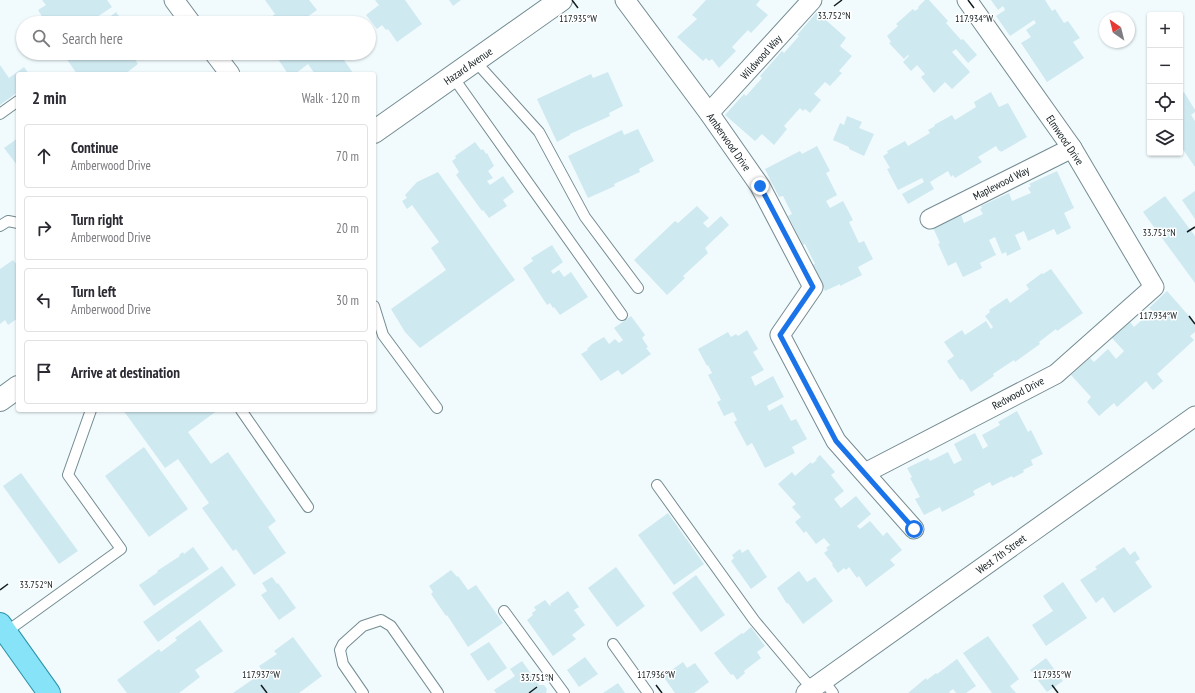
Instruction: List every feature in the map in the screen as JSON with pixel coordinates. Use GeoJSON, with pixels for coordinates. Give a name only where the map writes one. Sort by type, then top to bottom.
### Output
{"type":"FeatureCollection","features":[{"type":"Feature","properties":{"kind":"main road"},"geometry":{"type":"LineString","coordinates":[[3,628],[49,693]]}},
{"type":"Feature","properties":{"kind":"street"},"geometry":{"type":"LineString","coordinates":[[174,0],[186,16]]}},
{"type":"Feature","properties":{"kind":"street","name":"Hazard Avenue"},"geometry":{"type":"LineString","coordinates":[[376,131],[561,0]]}},
{"type":"Feature","properties":{"kind":"street","name":"Amberwood Drive"},"geometry":{"type":"LineString","coordinates":[[624,0],[709,113],[760,186],[813,287],[780,335],[836,441],[914,529]]}},
{"type":"Feature","properties":{"kind":"street","name":"Wildwood Way"},"geometry":{"type":"LineString","coordinates":[[709,113],[812,0]]}},
{"type":"Feature","properties":{"kind":"street","name":"Elmwood Drive"},"geometry":{"type":"LineString","coordinates":[[967,0],[1072,148],[1154,287]]}},
{"type":"Feature","properties":{"kind":"street"},"geometry":{"type":"LineString","coordinates":[[219,60],[228,72]]}},
{"type":"Feature","properties":{"kind":"street","name":"Maplewood Way"},"geometry":{"type":"LineString","coordinates":[[930,219],[1072,148]]}},
{"type":"Feature","properties":{"kind":"street","name":"Redwood Drive"},"geometry":{"type":"LineString","coordinates":[[865,474],[1056,374],[1154,287]]}},
{"type":"Feature","properties":{"kind":"street"},"geometry":{"type":"LineString","coordinates":[[0,400],[16,388]]}},
{"type":"Feature","properties":{"kind":"street","name":"West 7th Street"},"geometry":{"type":"LineString","coordinates":[[819,689],[1195,416]]}},
{"type":"Feature","properties":{"kind":"lane"},"geometry":{"type":"LineString","coordinates":[[475,61],[539,132],[585,217],[638,288]]}},
{"type":"Feature","properties":{"kind":"lane"},"geometry":{"type":"LineString","coordinates":[[453,77],[622,316]]}},
{"type":"Feature","properties":{"kind":"lane"},"geometry":{"type":"LineString","coordinates":[[0,114],[16,102]]}},
{"type":"Feature","properties":{"kind":"lane"},"geometry":{"type":"LineString","coordinates":[[0,226],[8,221],[16,223]]}},
{"type":"Feature","properties":{"kind":"lane"},"geometry":{"type":"LineString","coordinates":[[376,312],[383,335],[437,408]]}},
{"type":"Feature","properties":{"kind":"lane"},"geometry":{"type":"LineString","coordinates":[[3,628],[121,549],[68,475],[90,412]]}},
{"type":"Feature","properties":{"kind":"lane"},"geometry":{"type":"LineString","coordinates":[[242,412],[308,507]]}},
{"type":"Feature","properties":{"kind":"lane"},"geometry":{"type":"LineString","coordinates":[[657,485],[754,620],[819,689]]}},
{"type":"Feature","properties":{"kind":"lane"},"geometry":{"type":"LineString","coordinates":[[504,611],[564,693]]}},
{"type":"Feature","properties":{"kind":"lane"},"geometry":{"type":"LineString","coordinates":[[363,693],[343,664],[340,650],[343,644],[363,626],[381,620],[391,626],[438,693]]}},
{"type":"Feature","properties":{"kind":"lane"},"geometry":{"type":"LineString","coordinates":[[613,644],[648,693]]}},
{"type":"Feature","properties":{"kind":"building"},"geometry":{"type":"Polygon","coordinates":[[[42,0],[107,0],[112,7],[98,16],[42,16],[38,10],[46,5],[42,0]]]}},
{"type":"Feature","properties":{"kind":"building"},"geometry":{"type":"Polygon","coordinates":[[[265,0],[309,0],[317,10],[309,16],[273,16],[275,14],[265,0]]]}},
{"type":"Feature","properties":{"kind":"building"},"geometry":{"type":"Polygon","coordinates":[[[375,0],[405,0],[422,24],[397,42],[388,29],[386,30],[382,25],[377,29],[376,16],[366,15],[379,5],[375,0]]]}},
{"type":"Feature","properties":{"kind":"building"},"geometry":{"type":"Polygon","coordinates":[[[449,0],[461,0],[453,6],[449,0]]]}},
{"type":"Feature","properties":{"kind":"building"},"geometry":{"type":"Polygon","coordinates":[[[706,0],[760,0],[756,5],[768,15],[751,33],[748,30],[732,47],[736,51],[719,68],[712,59],[709,61],[706,58],[703,61],[677,37],[697,19],[692,15],[706,0]]]}},
{"type":"Feature","properties":{"kind":"building"},"geometry":{"type":"Polygon","coordinates":[[[925,0],[929,0],[948,21],[946,23],[977,55],[968,63],[956,49],[952,52],[970,72],[952,89],[945,82],[934,93],[921,77],[925,74],[917,65],[911,71],[903,62],[909,56],[908,55],[904,59],[889,43],[891,42],[887,36],[898,26],[896,24],[913,9],[915,11],[919,8],[918,7],[925,0]]]}},
{"type":"Feature","properties":{"kind":"building"},"geometry":{"type":"Polygon","coordinates":[[[991,0],[1045,0],[1052,11],[1055,9],[1064,23],[1068,21],[1080,38],[1073,42],[1084,58],[1047,82],[1021,43],[1031,37],[1026,30],[1036,23],[1034,20],[1010,36],[996,16],[1005,10],[1003,6],[998,10],[991,0]]]}},
{"type":"Feature","properties":{"kind":"building"},"geometry":{"type":"Polygon","coordinates":[[[116,12],[119,16],[111,16],[116,12]]]}},
{"type":"Feature","properties":{"kind":"building"},"geometry":{"type":"Polygon","coordinates":[[[817,12],[846,38],[840,46],[852,56],[839,71],[842,73],[830,86],[825,82],[814,94],[821,100],[810,113],[805,109],[803,111],[800,108],[784,126],[787,129],[774,145],[762,134],[755,141],[725,115],[744,94],[746,96],[762,78],[760,76],[782,51],[784,53],[817,12]]]}},
{"type":"Feature","properties":{"kind":"building"},"geometry":{"type":"Polygon","coordinates":[[[67,60],[135,60],[138,64],[128,72],[76,72],[67,60]]]}},
{"type":"Feature","properties":{"kind":"building"},"geometry":{"type":"Polygon","coordinates":[[[279,60],[344,60],[352,72],[314,72],[308,64],[298,72],[287,72],[279,60]]]}},
{"type":"Feature","properties":{"kind":"building"},"geometry":{"type":"Polygon","coordinates":[[[0,65],[9,78],[16,73],[16,93],[0,105],[0,65]]]}},
{"type":"Feature","properties":{"kind":"building"},"geometry":{"type":"Polygon","coordinates":[[[24,67],[28,72],[17,72],[24,67]]]}},
{"type":"Feature","properties":{"kind":"building"},"geometry":{"type":"Polygon","coordinates":[[[608,72],[623,106],[609,113],[610,116],[570,134],[557,142],[537,99],[591,74],[593,78],[608,72]]]}},
{"type":"Feature","properties":{"kind":"building"},"geometry":{"type":"Polygon","coordinates":[[[991,92],[999,107],[1008,103],[1027,137],[1001,152],[996,146],[978,157],[982,162],[955,178],[953,175],[951,177],[948,171],[930,182],[934,189],[908,204],[902,194],[924,182],[922,178],[898,190],[887,169],[890,168],[883,156],[888,153],[887,151],[905,141],[908,146],[930,133],[928,130],[935,126],[934,125],[952,115],[955,120],[976,107],[974,102],[991,92]]]}},
{"type":"Feature","properties":{"kind":"building"},"geometry":{"type":"Polygon","coordinates":[[[1184,92],[1195,110],[1195,112],[1191,115],[1195,121],[1195,167],[1183,149],[1184,92]]]}},
{"type":"Feature","properties":{"kind":"building"},"geometry":{"type":"Polygon","coordinates":[[[847,116],[862,122],[859,128],[874,134],[864,156],[833,140],[840,123],[844,125],[847,116]]]}},
{"type":"Feature","properties":{"kind":"building"},"geometry":{"type":"Polygon","coordinates":[[[638,129],[654,161],[639,169],[640,172],[614,184],[615,186],[588,198],[568,156],[622,130],[624,135],[638,129]]]}},
{"type":"Feature","properties":{"kind":"building"},"geometry":{"type":"Polygon","coordinates":[[[16,139],[16,164],[4,148],[16,139]]]}},
{"type":"Feature","properties":{"kind":"building"},"geometry":{"type":"Polygon","coordinates":[[[475,142],[481,150],[483,149],[486,154],[487,153],[494,166],[488,171],[493,178],[487,181],[490,185],[503,176],[514,192],[503,200],[507,206],[489,218],[483,210],[482,211],[456,175],[459,172],[452,161],[456,158],[455,156],[475,142]]]}},
{"type":"Feature","properties":{"kind":"building"},"geometry":{"type":"Polygon","coordinates":[[[817,146],[830,171],[826,173],[837,195],[826,201],[830,208],[843,201],[853,220],[849,222],[859,243],[864,241],[873,259],[858,267],[862,275],[840,286],[840,284],[825,291],[812,265],[815,264],[788,216],[792,214],[783,196],[779,197],[765,169],[800,151],[802,154],[817,146]]]}},
{"type":"Feature","properties":{"kind":"building"},"geometry":{"type":"Polygon","coordinates":[[[1057,171],[1074,208],[1064,213],[1071,228],[1057,235],[1054,229],[1028,241],[1024,231],[1015,235],[1021,249],[1007,256],[1006,252],[1002,254],[995,237],[989,240],[996,255],[980,263],[982,268],[963,277],[956,262],[948,266],[938,244],[940,243],[933,228],[961,215],[964,223],[983,214],[980,209],[982,208],[981,206],[1009,193],[1012,201],[1031,193],[1028,188],[1031,186],[1029,184],[1057,171]]]}},
{"type":"Feature","properties":{"kind":"building"},"geometry":{"type":"Polygon","coordinates":[[[438,172],[515,280],[420,348],[405,332],[391,309],[446,270],[431,248],[439,242],[412,205],[407,209],[402,201],[407,198],[405,195],[417,182],[438,172]]]}},
{"type":"Feature","properties":{"kind":"building"},"geometry":{"type":"Polygon","coordinates":[[[1195,191],[1195,219],[1182,200],[1195,191]]]}},
{"type":"Feature","properties":{"kind":"building"},"geometry":{"type":"Polygon","coordinates":[[[1165,196],[1195,236],[1195,283],[1143,212],[1165,196]]]}},
{"type":"Feature","properties":{"kind":"building"},"geometry":{"type":"Polygon","coordinates":[[[697,206],[709,218],[703,223],[708,228],[721,216],[729,225],[705,248],[708,253],[683,276],[685,278],[667,295],[634,260],[675,221],[678,223],[697,206]]]}},
{"type":"Feature","properties":{"kind":"building"},"geometry":{"type":"Polygon","coordinates":[[[552,245],[563,262],[551,271],[553,274],[559,270],[564,277],[571,272],[588,297],[560,315],[550,303],[547,305],[523,268],[533,261],[531,258],[552,245]]]}},
{"type":"Feature","properties":{"kind":"building"},"geometry":{"type":"Polygon","coordinates":[[[13,260],[16,264],[16,319],[8,325],[5,320],[0,324],[0,269],[13,260]]]}},
{"type":"Feature","properties":{"kind":"building"},"geometry":{"type":"Polygon","coordinates":[[[1051,269],[1083,313],[1057,331],[1056,329],[1039,342],[1040,344],[1015,362],[1014,360],[993,374],[994,376],[971,392],[965,382],[962,379],[960,380],[947,361],[954,356],[944,342],[962,330],[965,335],[986,321],[991,329],[993,327],[985,316],[990,312],[989,310],[1007,298],[1010,303],[1029,289],[1026,285],[1042,273],[1043,274],[1051,269]]]}},
{"type":"Feature","properties":{"kind":"building"},"geometry":{"type":"Polygon","coordinates":[[[1167,291],[1195,323],[1195,332],[1190,336],[1194,340],[1157,374],[1163,381],[1153,390],[1146,381],[1117,407],[1114,403],[1099,416],[1087,402],[1091,397],[1071,375],[1090,358],[1094,362],[1108,349],[1116,359],[1124,351],[1112,338],[1130,322],[1134,327],[1152,311],[1149,308],[1167,291]]]}},
{"type":"Feature","properties":{"kind":"building"},"geometry":{"type":"Polygon","coordinates":[[[631,316],[645,335],[642,338],[648,347],[646,348],[651,354],[622,375],[618,370],[601,381],[581,354],[588,350],[587,349],[592,344],[604,337],[609,344],[615,339],[619,343],[623,340],[614,328],[631,316]]]}},
{"type":"Feature","properties":{"kind":"building"},"geometry":{"type":"Polygon","coordinates":[[[747,330],[758,349],[753,352],[764,370],[751,377],[755,386],[773,376],[784,397],[767,406],[769,411],[782,404],[791,421],[796,419],[807,439],[792,447],[795,453],[765,468],[752,443],[747,446],[734,422],[737,420],[733,412],[724,416],[717,402],[721,400],[708,375],[712,373],[698,349],[728,332],[731,337],[736,334],[738,336],[747,330]]]}},
{"type":"Feature","properties":{"kind":"building"},"geometry":{"type":"Polygon","coordinates":[[[1017,411],[1028,432],[1031,430],[1043,454],[1031,460],[1033,465],[1023,470],[1024,472],[1013,478],[1012,476],[992,486],[990,482],[973,491],[975,495],[942,512],[940,507],[924,515],[915,499],[920,497],[910,478],[912,477],[907,468],[928,458],[930,461],[948,452],[954,464],[962,460],[954,444],[975,433],[983,449],[988,446],[982,435],[1000,425],[998,422],[1017,411]]]}},
{"type":"Feature","properties":{"kind":"building"},"geometry":{"type":"Polygon","coordinates":[[[124,412],[215,412],[188,432],[211,464],[228,452],[276,521],[268,527],[286,553],[254,575],[236,549],[233,551],[202,508],[209,503],[178,459],[165,468],[124,412]]]}},
{"type":"Feature","properties":{"kind":"building"},"geometry":{"type":"Polygon","coordinates":[[[144,447],[188,509],[149,537],[105,476],[144,447]]]}},
{"type":"Feature","properties":{"kind":"building"},"geometry":{"type":"Polygon","coordinates":[[[820,455],[835,472],[831,475],[844,491],[834,499],[841,508],[856,496],[871,514],[857,526],[860,529],[870,521],[883,536],[887,532],[902,550],[890,560],[895,565],[866,587],[859,576],[857,578],[849,567],[846,570],[844,568],[838,573],[824,553],[828,550],[826,548],[830,545],[824,538],[816,544],[806,531],[804,533],[795,522],[801,517],[792,507],[796,504],[778,484],[792,472],[795,476],[811,462],[812,464],[817,460],[816,459],[820,455]]]}},
{"type":"Feature","properties":{"kind":"building"},"geometry":{"type":"Polygon","coordinates":[[[21,473],[78,551],[59,564],[3,486],[21,473]]]}},
{"type":"Feature","properties":{"kind":"building"},"geometry":{"type":"Polygon","coordinates":[[[668,513],[704,564],[674,585],[638,535],[668,513]]]}},
{"type":"Feature","properties":{"kind":"building"},"geometry":{"type":"Polygon","coordinates":[[[193,547],[209,569],[154,606],[139,585],[180,556],[179,555],[183,552],[184,554],[193,547]]]}},
{"type":"Feature","properties":{"kind":"building"},"geometry":{"type":"Polygon","coordinates":[[[1124,547],[1130,555],[1135,551],[1140,559],[1135,562],[1152,587],[1114,613],[1103,597],[1096,603],[1080,580],[1097,569],[1095,567],[1124,547]]]}},
{"type":"Feature","properties":{"kind":"building"},"geometry":{"type":"Polygon","coordinates":[[[740,549],[742,553],[748,549],[767,577],[751,589],[731,561],[734,558],[732,555],[740,549]]]}},
{"type":"Feature","properties":{"kind":"building"},"geometry":{"type":"Polygon","coordinates":[[[222,566],[236,585],[158,642],[143,622],[222,566]]]}},
{"type":"Feature","properties":{"kind":"building"},"geometry":{"type":"Polygon","coordinates":[[[616,567],[645,606],[617,627],[588,588],[616,567]]]}},
{"type":"Feature","properties":{"kind":"building"},"geometry":{"type":"Polygon","coordinates":[[[451,570],[457,577],[458,576],[468,590],[476,585],[503,623],[468,647],[431,594],[433,592],[429,586],[451,570]]]}},
{"type":"Feature","properties":{"kind":"building"},"geometry":{"type":"Polygon","coordinates":[[[799,571],[807,582],[815,577],[833,601],[803,624],[788,603],[787,604],[777,588],[799,571]]]}},
{"type":"Feature","properties":{"kind":"building"},"geometry":{"type":"Polygon","coordinates":[[[696,575],[725,615],[701,632],[672,593],[696,575]]]}},
{"type":"Feature","properties":{"kind":"building"},"geometry":{"type":"Polygon","coordinates":[[[272,577],[296,608],[279,620],[261,595],[267,591],[262,583],[272,577]]]}},
{"type":"Feature","properties":{"kind":"building"},"geometry":{"type":"Polygon","coordinates":[[[1063,582],[1087,618],[1046,646],[1032,625],[1053,611],[1043,596],[1063,582]]]}},
{"type":"Feature","properties":{"kind":"building"},"geometry":{"type":"Polygon","coordinates":[[[568,591],[579,607],[574,610],[585,625],[572,635],[576,639],[553,656],[527,620],[536,610],[534,607],[545,600],[550,606],[550,604],[568,591]]]}},
{"type":"Feature","properties":{"kind":"building"},"geometry":{"type":"Polygon","coordinates":[[[200,620],[223,651],[195,670],[200,677],[179,693],[127,693],[117,680],[159,649],[161,652],[177,640],[175,638],[200,620]]]}},
{"type":"Feature","properties":{"kind":"building"},"geometry":{"type":"Polygon","coordinates":[[[751,627],[765,646],[757,652],[761,658],[744,671],[745,673],[737,680],[733,674],[731,675],[714,653],[751,627]]]}},
{"type":"Feature","properties":{"kind":"building"},"geometry":{"type":"Polygon","coordinates":[[[988,636],[1019,679],[1010,686],[1016,693],[992,693],[963,653],[988,636]]]}},
{"type":"Feature","properties":{"kind":"building"},"geometry":{"type":"Polygon","coordinates":[[[293,637],[322,676],[299,693],[233,693],[263,672],[259,666],[277,654],[274,651],[293,637]]]}},
{"type":"Feature","properties":{"kind":"building"},"geometry":{"type":"Polygon","coordinates":[[[489,642],[507,668],[488,681],[470,654],[489,642]]]}},
{"type":"Feature","properties":{"kind":"building"},"geometry":{"type":"Polygon","coordinates":[[[585,657],[598,674],[579,687],[567,670],[585,657]]]}},
{"type":"Feature","properties":{"kind":"building"},"geometry":{"type":"Polygon","coordinates":[[[1046,658],[1063,681],[1047,692],[1030,670],[1046,658]]]}},
{"type":"Feature","properties":{"kind":"building"},"geometry":{"type":"Polygon","coordinates":[[[957,659],[976,686],[966,693],[956,693],[953,689],[949,692],[950,693],[908,693],[926,678],[927,680],[936,673],[937,674],[957,659]]]}},
{"type":"Feature","properties":{"kind":"building"},"geometry":{"type":"Polygon","coordinates":[[[522,661],[539,685],[544,685],[547,689],[546,693],[496,693],[494,690],[515,676],[510,669],[522,661]]]}},
{"type":"Feature","properties":{"kind":"building"},"geometry":{"type":"Polygon","coordinates":[[[683,662],[687,668],[695,663],[709,682],[694,693],[675,693],[663,676],[683,662]]]}},
{"type":"Feature","properties":{"kind":"building"},"geometry":{"type":"Polygon","coordinates":[[[618,683],[625,693],[603,693],[618,683]]]}},
{"type":"Feature","properties":{"kind":"route"},"geometry":{"type":"LineString","coordinates":[[760,186],[813,287],[780,335],[836,441],[914,529]]}}]}
